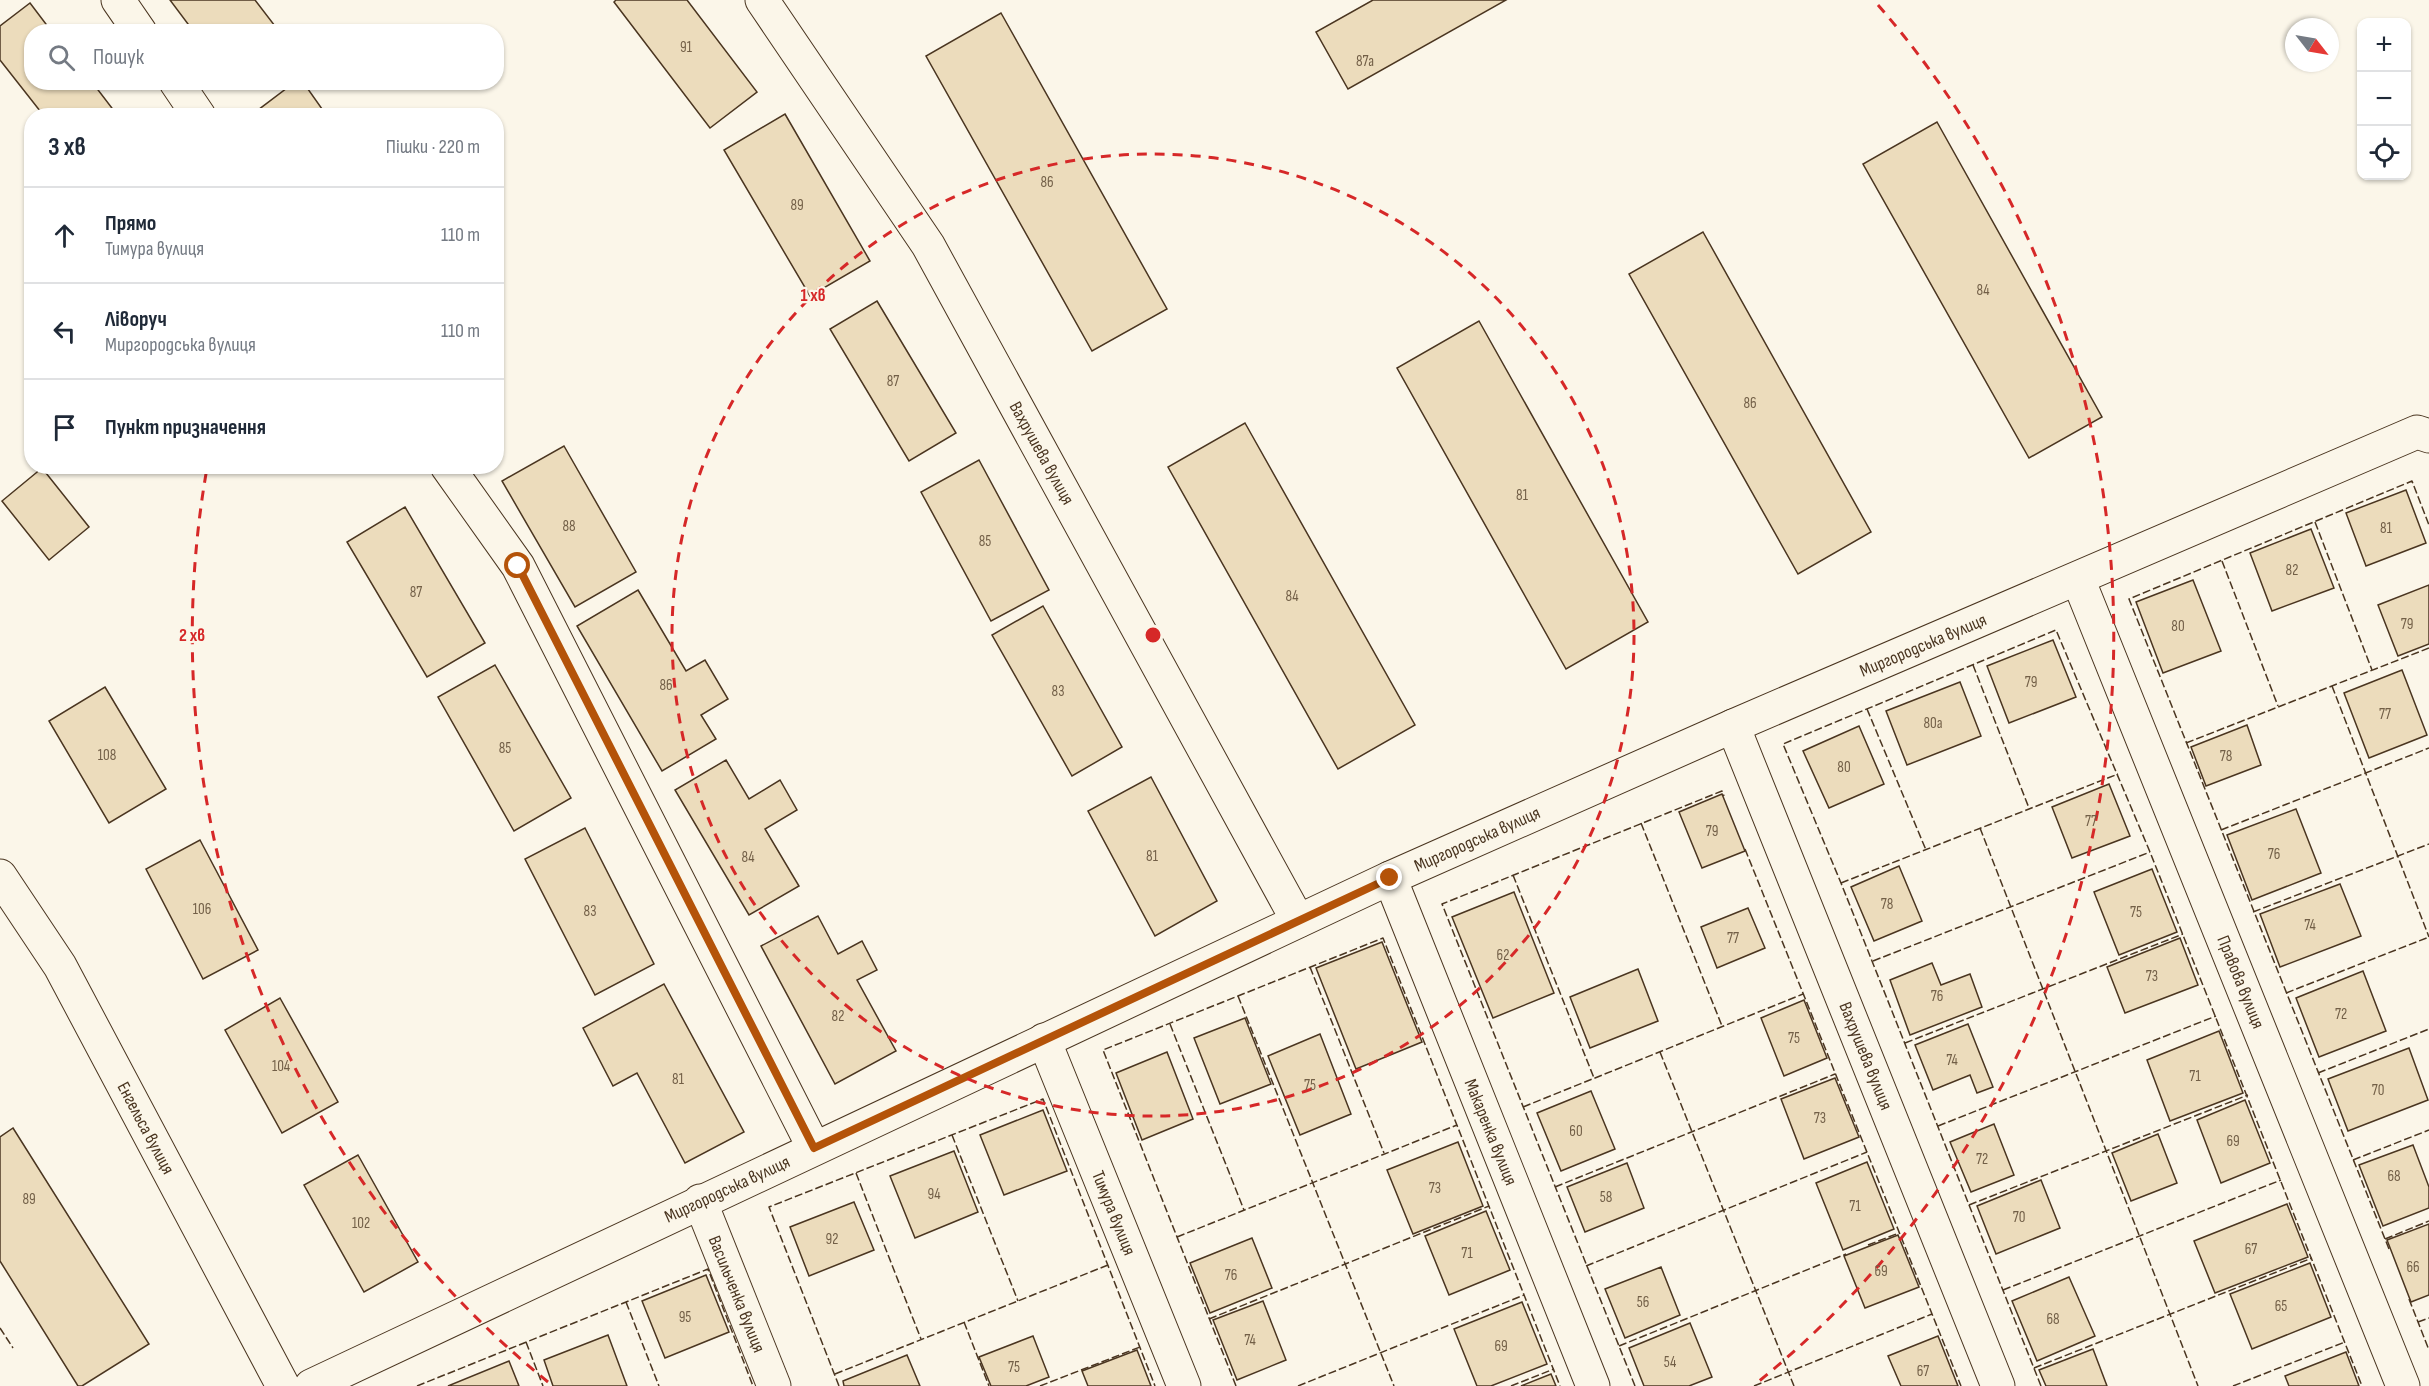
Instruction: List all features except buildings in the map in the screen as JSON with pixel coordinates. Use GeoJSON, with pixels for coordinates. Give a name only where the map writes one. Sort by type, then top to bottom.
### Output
{"type":"FeatureCollection","features":[{"type":"Feature","properties":{"kind":"street"},"geometry":{"type":"LineString","coordinates":[[118,0],[134,24]]}},
{"type":"Feature","properties":{"kind":"street","name":"Вахрушева вулиця"},"geometry":{"type":"LineString","coordinates":[[762,0],[928,245],[1298,921]]}},
{"type":"Feature","properties":{"kind":"street"},"geometry":{"type":"LineString","coordinates":[[181,90],[194,108]]}},
{"type":"Feature","properties":{"kind":"street","name":"Миргородська вулиця"},"geometry":{"type":"LineString","coordinates":[[311,1386],[1390,878],[1733,726],[2417,432],[2429,436]]}},
{"type":"Feature","properties":{"kind":"street"},"geometry":{"type":"LineString","coordinates":[[453,474],[518,566],[814,1148]]}},
{"type":"Feature","properties":{"kind":"street","name":"Правова вулиця"},"geometry":{"type":"LineString","coordinates":[[2078,579],[2403,1386]]}},
{"type":"Feature","properties":{"kind":"street","name":"Вахрушева вулиця"},"geometry":{"type":"LineString","coordinates":[[1733,726],[1998,1386]]}},
{"type":"Feature","properties":{"kind":"street","name":"Енгельса вулиця"},"geometry":{"type":"LineString","coordinates":[[0,876],[60,966],[283,1386]]}},
{"type":"Feature","properties":{"kind":"street","name":"Макаренка вулиця"},"geometry":{"type":"LineString","coordinates":[[1390,878],[1593,1386]]}},
{"type":"Feature","properties":{"kind":"street","name":"Тимура вулиця"},"geometry":{"type":"LineString","coordinates":[[1044,1040],[1184,1386]]}},
{"type":"Feature","properties":{"kind":"street","name":"Васильченка вулиця"},"geometry":{"type":"LineString","coordinates":[[700,1201],[774,1386]]}},
{"type":"Feature","properties":{"kind":"fence"},"geometry":{"type":"LineString","coordinates":[[2389,1249],[2129,599],[2412,481],[2429,525]]}},
{"type":"Feature","properties":{"kind":"fence"},"geometry":{"type":"LineString","coordinates":[[2315,522],[2372,670]]}},
{"type":"Feature","properties":{"kind":"fence"},"geometry":{"type":"LineString","coordinates":[[2222,561],[2278,706]]}},
{"type":"Feature","properties":{"kind":"fence"},"geometry":{"type":"LineString","coordinates":[[2041,1386],[1841,883],[1783,744],[2056,630],[2150,852],[2362,1386]]}},
{"type":"Feature","properties":{"kind":"fence"},"geometry":{"type":"LineString","coordinates":[[2186,743],[2429,648]]}},
{"type":"Feature","properties":{"kind":"fence"},"geometry":{"type":"LineString","coordinates":[[1973,665],[2029,808]]}},
{"type":"Feature","properties":{"kind":"fence"},"geometry":{"type":"LineString","coordinates":[[2332,686],[2429,937]]}},
{"type":"Feature","properties":{"kind":"fence"},"geometry":{"type":"LineString","coordinates":[[1867,709],[1926,850]]}},
{"type":"Feature","properties":{"kind":"fence"},"geometry":{"type":"LineString","coordinates":[[2221,830],[2429,748]]}},
{"type":"Feature","properties":{"kind":"fence"},"geometry":{"type":"LineString","coordinates":[[1841,883],[2118,774]]}},
{"type":"Feature","properties":{"kind":"fence"},"geometry":{"type":"LineString","coordinates":[[1635,1386],[1442,904],[1722,791],[1724,796]]}},
{"type":"Feature","properties":{"kind":"fence"},"geometry":{"type":"LineString","coordinates":[[1641,823],[1722,1026]]}},
{"type":"Feature","properties":{"kind":"fence"},"geometry":{"type":"LineString","coordinates":[[1980,828],[2198,1386]]}},
{"type":"Feature","properties":{"kind":"fence"},"geometry":{"type":"LineString","coordinates":[[2253,912],[2429,844]]}},
{"type":"Feature","properties":{"kind":"fence"},"geometry":{"type":"LineString","coordinates":[[1745,849],[1961,1386]]}},
{"type":"Feature","properties":{"kind":"fence"},"geometry":{"type":"LineString","coordinates":[[1873,961],[2150,852]]}},
{"type":"Feature","properties":{"kind":"fence"},"geometry":{"type":"LineString","coordinates":[[1513,875],[1594,1078]]}},
{"type":"Feature","properties":{"kind":"fence"},"geometry":{"type":"LineString","coordinates":[[1905,1043],[2183,934]]}},
{"type":"Feature","properties":{"kind":"fence"},"geometry":{"type":"LineString","coordinates":[[2286,993],[2429,937]]}},
{"type":"Feature","properties":{"kind":"fence"},"geometry":{"type":"LineString","coordinates":[[1236,1386],[1103,1050],[1383,938],[1560,1386]]}},
{"type":"Feature","properties":{"kind":"fence"},"geometry":{"type":"LineString","coordinates":[[1310,967],[1384,1153]]}},
{"type":"Feature","properties":{"kind":"fence"},"geometry":{"type":"LineString","coordinates":[[1523,1107],[1803,994]]}},
{"type":"Feature","properties":{"kind":"fence"},"geometry":{"type":"LineString","coordinates":[[1238,996],[1394,1386]]}},
{"type":"Feature","properties":{"kind":"fence"},"geometry":{"type":"LineString","coordinates":[[1938,1126],[2216,1016]]}},
{"type":"Feature","properties":{"kind":"fence"},"geometry":{"type":"LineString","coordinates":[[1170,1024],[1244,1210]]}},
{"type":"Feature","properties":{"kind":"fence"},"geometry":{"type":"LineString","coordinates":[[2318,1073],[2429,1029]]}},
{"type":"Feature","properties":{"kind":"fence"},"geometry":{"type":"LineString","coordinates":[[1660,1052],[1794,1386]]}},
{"type":"Feature","properties":{"kind":"fence"},"geometry":{"type":"LineString","coordinates":[[1555,1187],[1835,1074]]}},
{"type":"Feature","properties":{"kind":"fence"},"geometry":{"type":"LineString","coordinates":[[1969,1205],[2248,1095]]}},
{"type":"Feature","properties":{"kind":"fence"},"geometry":{"type":"LineString","coordinates":[[839,1386],[769,1207],[1043,1099],[1155,1386]]}},
{"type":"Feature","properties":{"kind":"fence"},"geometry":{"type":"LineString","coordinates":[[1177,1237],[1457,1125]]}},
{"type":"Feature","properties":{"kind":"fence"},"geometry":{"type":"LineString","coordinates":[[2353,1160],[2429,1130]]}},
{"type":"Feature","properties":{"kind":"fence"},"geometry":{"type":"LineString","coordinates":[[952,1135],[1018,1301]]}},
{"type":"Feature","properties":{"kind":"fence"},"geometry":{"type":"LineString","coordinates":[[1586,1266],[1867,1152]]}},
{"type":"Feature","properties":{"kind":"fence"},"geometry":{"type":"LineString","coordinates":[[856,1173],[921,1339]]}},
{"type":"Feature","properties":{"kind":"fence"},"geometry":{"type":"LineString","coordinates":[[2003,1290],[2281,1180]]}},
{"type":"Feature","properties":{"kind":"fence"},"geometry":{"type":"LineString","coordinates":[[1209,1319],[1489,1206]]}},
{"type":"Feature","properties":{"kind":"fence"},"geometry":{"type":"LineString","coordinates":[[2385,1239],[2429,1221]]}},
{"type":"Feature","properties":{"kind":"fence"},"geometry":{"type":"LineString","coordinates":[[1868,1245],[1899,1233]]}},
{"type":"Feature","properties":{"kind":"fence"},"geometry":{"type":"LineString","coordinates":[[1619,1346],[1846,1254]]}},
{"type":"Feature","properties":{"kind":"fence"},"geometry":{"type":"LineString","coordinates":[[2034,1368],[2312,1258]]}},
{"type":"Feature","properties":{"kind":"fence"},"geometry":{"type":"LineString","coordinates":[[835,1374],[1108,1265]]}},
{"type":"Feature","properties":{"kind":"fence"},"geometry":{"type":"LineString","coordinates":[[417,1386],[708,1269],[753,1386]]}},
{"type":"Feature","properties":{"kind":"fence"},"geometry":{"type":"LineString","coordinates":[[1298,1386],[1524,1295]]}},
{"type":"Feature","properties":{"kind":"fence"},"geometry":{"type":"LineString","coordinates":[[2409,1299],[2429,1350]]}},
{"type":"Feature","properties":{"kind":"fence"},"geometry":{"type":"LineString","coordinates":[[626,1302],[659,1386]]}},
{"type":"Feature","properties":{"kind":"fence"},"geometry":{"type":"LineString","coordinates":[[1754,1386],[1932,1314]]}},
{"type":"Feature","properties":{"kind":"fence"},"geometry":{"type":"LineString","coordinates":[[2418,1322],[2429,1318]]}},
{"type":"Feature","properties":{"kind":"fence"},"geometry":{"type":"LineString","coordinates":[[964,1322],[989,1386]]}},
{"type":"Feature","properties":{"kind":"fence"},"geometry":{"type":"LineString","coordinates":[[0,1328],[13,1348]]}},
{"type":"Feature","properties":{"kind":"fence"},"geometry":{"type":"LineString","coordinates":[[526,1342],[543,1386]]}},
{"type":"Feature","properties":{"kind":"fence"},"geometry":{"type":"LineString","coordinates":[[2233,1386],[2345,1342]]}},
{"type":"Feature","properties":{"kind":"fence"},"geometry":{"type":"LineString","coordinates":[[1040,1386],[1140,1347]]}},
{"type":"Feature","properties":{"kind":"fence"},"geometry":{"type":"LineString","coordinates":[[1511,1386],[1554,1369]]}},
{"type":"Feature","properties":{"kind":"route"},"geometry":{"type":"LineString","coordinates":[[518,566],[814,1148],[1390,878]]}}]}
